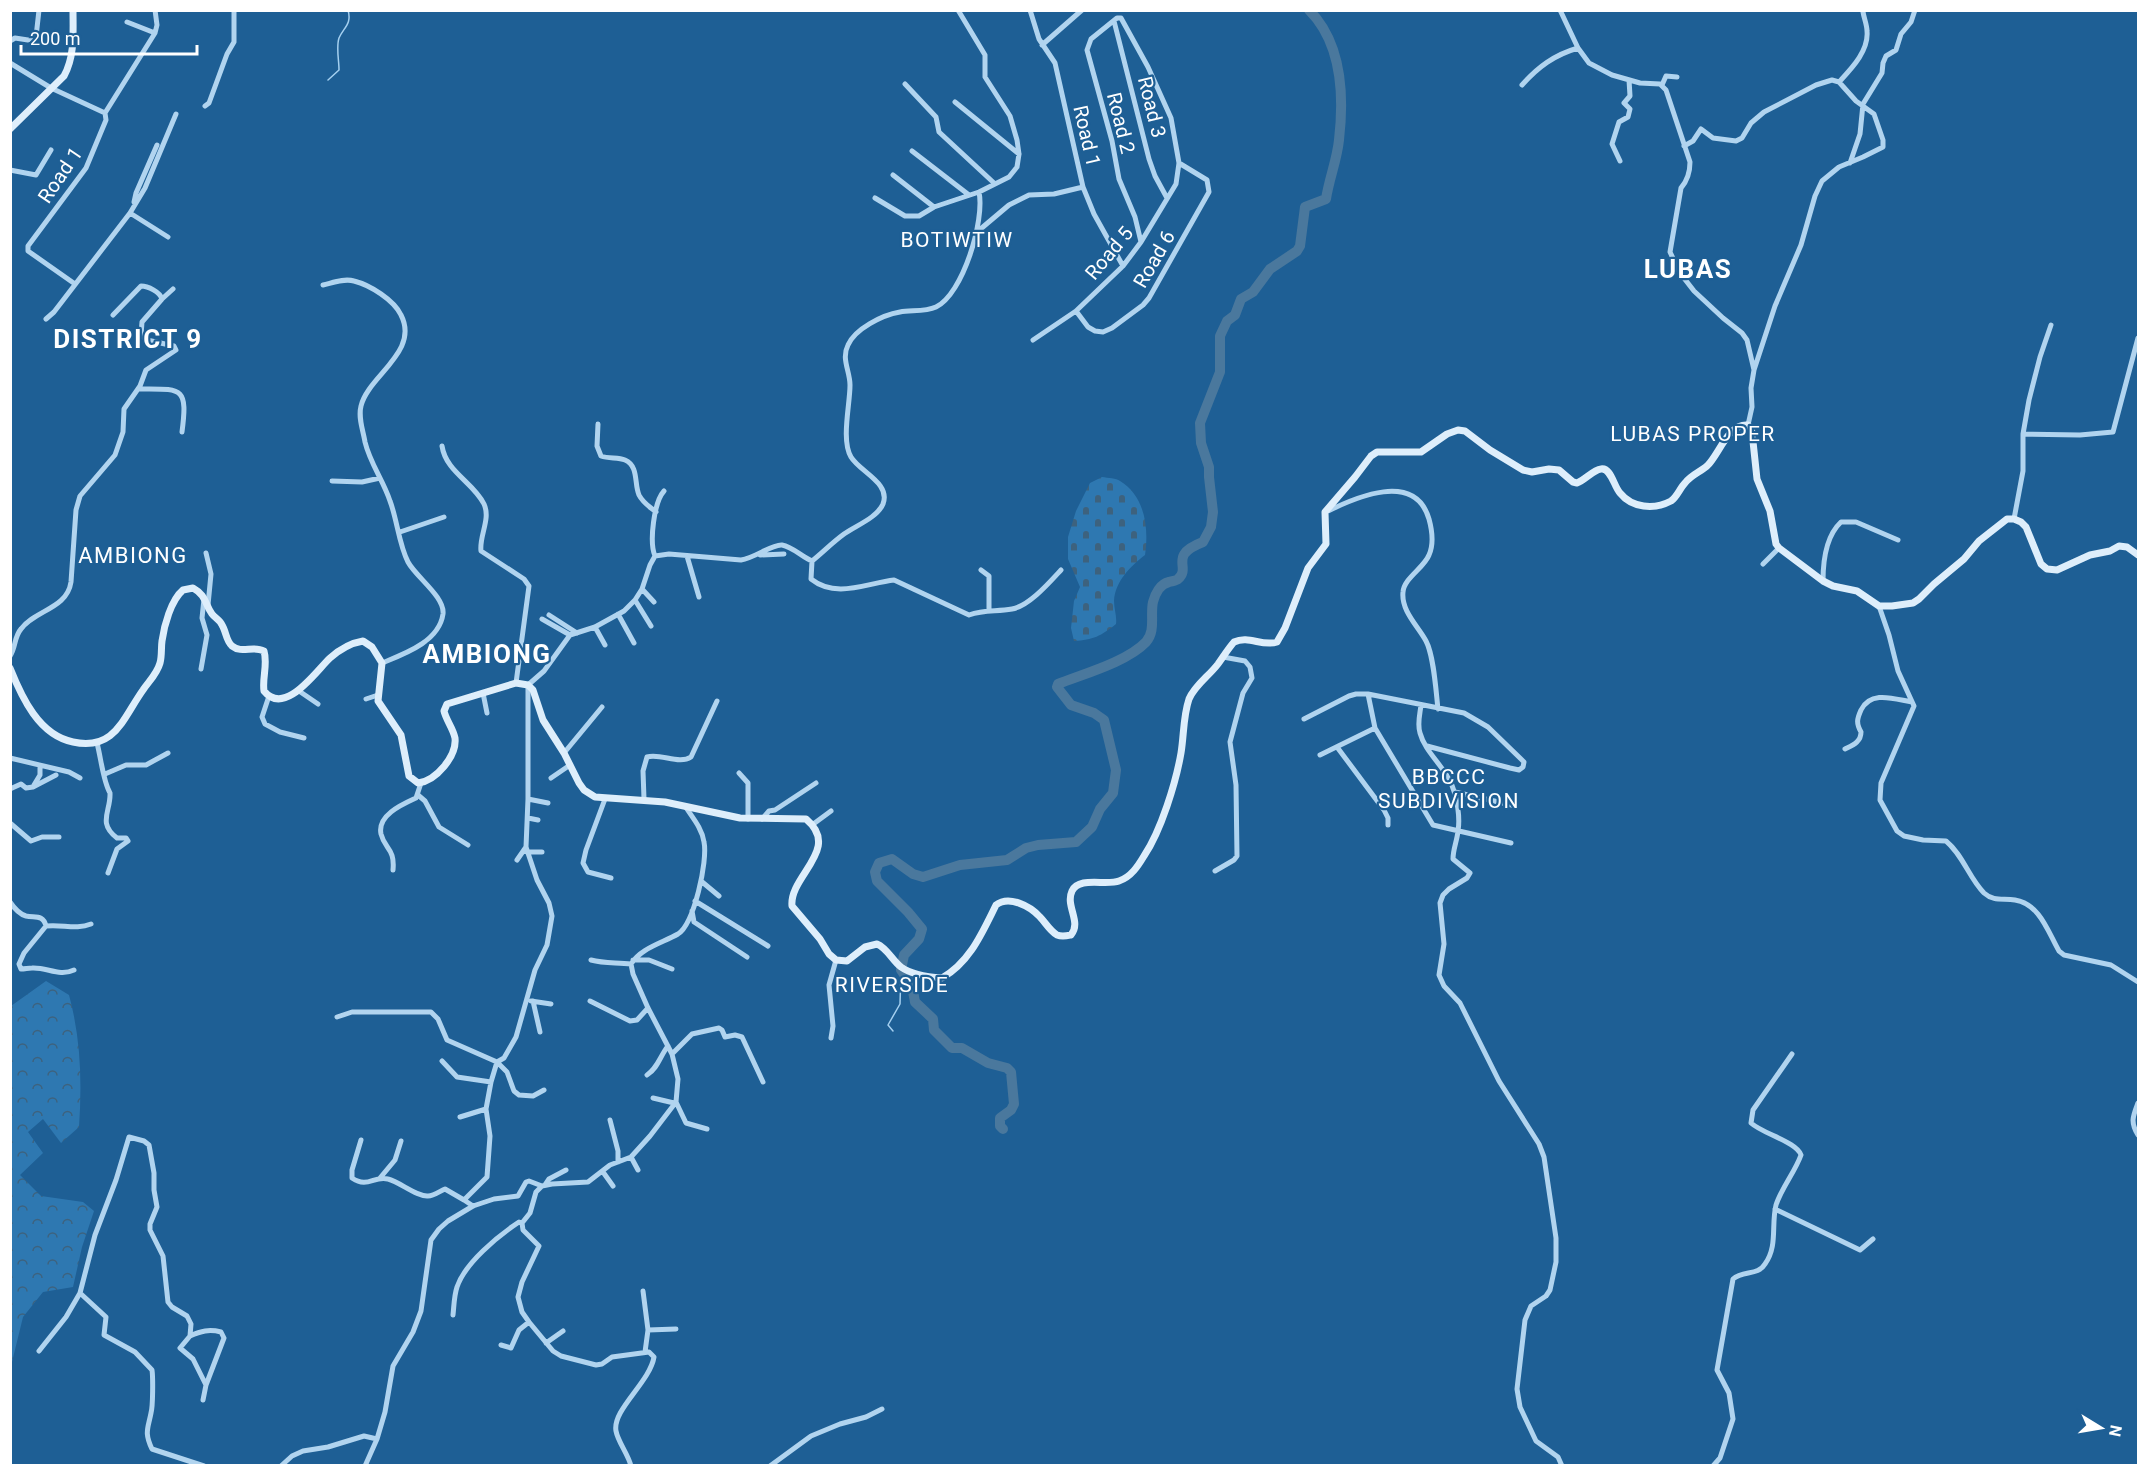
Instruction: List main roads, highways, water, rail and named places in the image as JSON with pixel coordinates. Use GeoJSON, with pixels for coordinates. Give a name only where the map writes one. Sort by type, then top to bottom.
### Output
{"type":"FeatureCollection","features":[{"type":"Feature","properties":{"kind":"main road"},"geometry":{"type":"LineString","coordinates":[[10,129],[64,76],[70,62],[73,45],[73,10]]}},
{"type":"Feature","properties":{"kind":"main road"},"geometry":{"type":"LineString","coordinates":[[10,669],[32,711],[46,729],[69,741],[97,743],[112,736],[118,729],[156,673],[161,659],[167,622],[180,593],[193,588],[202,593],[233,647],[258,648],[264,651],[266,660],[264,691],[269,696],[283,698],[295,693],[337,652],[359,642],[365,642],[372,647],[382,663],[379,704],[401,735],[409,776],[415,782],[421,783],[431,778],[440,769],[453,750],[454,736],[445,715],[445,707],[451,702],[516,683],[528,685],[533,690],[543,720],[585,790],[594,797],[644,800],[748,819],[806,819],[817,836],[817,851],[793,893],[792,906],[836,960],[847,961],[865,947],[877,944],[885,948],[900,966],[908,971],[942,978],[953,972],[966,959],[979,940],[996,905],[1006,900],[1037,914],[1056,934],[1071,935],[1076,925],[1071,896],[1076,886],[1091,882],[1107,884],[1120,881],[1131,874],[1146,853],[1166,807],[1181,753],[1183,723],[1190,697],[1234,642],[1240,639],[1271,644],[1277,642],[1281,637],[1308,568],[1326,544],[1325,512],[1371,456],[1377,452],[1421,452],[1447,434],[1458,430],[1465,431],[1490,450],[1523,470],[1532,472],[1559,470],[1578,483],[1600,468],[1605,469],[1609,472],[1620,495],[1640,506],[1654,506],[1674,498],[1686,482],[1706,468],[1732,432],[1739,426],[1748,425],[1752,432],[1757,478],[1770,511],[1776,544],[1823,581],[1833,586],[1857,591],[1879,606],[1903,605],[1919,599],[1964,560],[1993,528],[2007,519],[2014,519],[2026,527],[2041,564],[2047,569],[2058,570],[2090,555],[2110,551],[2119,546],[2127,547],[2139,555]]}},
{"type":"Feature","properties":{"kind":"waterway"},"geometry":{"type":"LineString","coordinates":[[328,80],[339,70],[338,42],[348,22],[348,10]]}},
{"type":"Feature","properties":{"kind":"waterway"},"geometry":{"type":"LineString","coordinates":[[1003,1129],[1000,1126],[1000,1118],[1011,1110],[1014,1104],[1011,1072],[1007,1068],[988,1063],[962,1048],[952,1048],[934,1030],[933,1019],[915,1002],[912,986],[901,970],[904,955],[919,939],[922,929],[877,881],[875,872],[879,863],[892,859],[913,874],[923,877],[960,865],[1007,860],[1026,848],[1038,845],[1076,842],[1092,827],[1100,809],[1113,793],[1116,770],[1104,720],[1094,713],[1071,705],[1057,687],[1058,684],[1128,656],[1146,642],[1151,633],[1152,607],[1157,593],[1163,585],[1175,581],[1182,575],[1182,561],[1186,552],[1203,542],[1211,527],[1213,512],[1209,467],[1201,443],[1200,423],[1220,372],[1220,336],[1227,321],[1235,315],[1241,299],[1253,292],[1270,269],[1297,251],[1300,246],[1305,207],[1326,199],[1338,147],[1341,106],[1338,71],[1328,38],[1320,23],[1309,10]]}},
{"type":"Feature","properties":{"kind":"waterway"},"geometry":{"type":"LineString","coordinates":[[893,1031],[888,1025],[900,1004],[901,972]]}},
{"type":"Feature","properties":{"kind":"district","name":"BOTIWTIW"},"geometry":{"type":"Point","coordinates":[957,240]}},
{"type":"Feature","properties":{"kind":"district","name":"LUBAS"},"geometry":{"type":"Point","coordinates":[1688,269]}},
{"type":"Feature","properties":{"kind":"district","name":"DISTRICT 9"},"geometry":{"type":"Point","coordinates":[128,339]}},
{"type":"Feature","properties":{"kind":"district","name":"LUBAS PROPER"},"geometry":{"type":"Point","coordinates":[1693,434]}},
{"type":"Feature","properties":{"kind":"district","name":"AMBIONG"},"geometry":{"type":"Point","coordinates":[133,555]}},
{"type":"Feature","properties":{"kind":"district","name":"AMBIONG"},"geometry":{"type":"Point","coordinates":[487,654]}},
{"type":"Feature","properties":{"kind":"district","name":"BBCCC SUBDIVISION"},"geometry":{"type":"Point","coordinates":[1449,789]}},
{"type":"Feature","properties":{"kind":"district","name":"RIVERSIDE"},"geometry":{"type":"Point","coordinates":[892,985]}}]}
